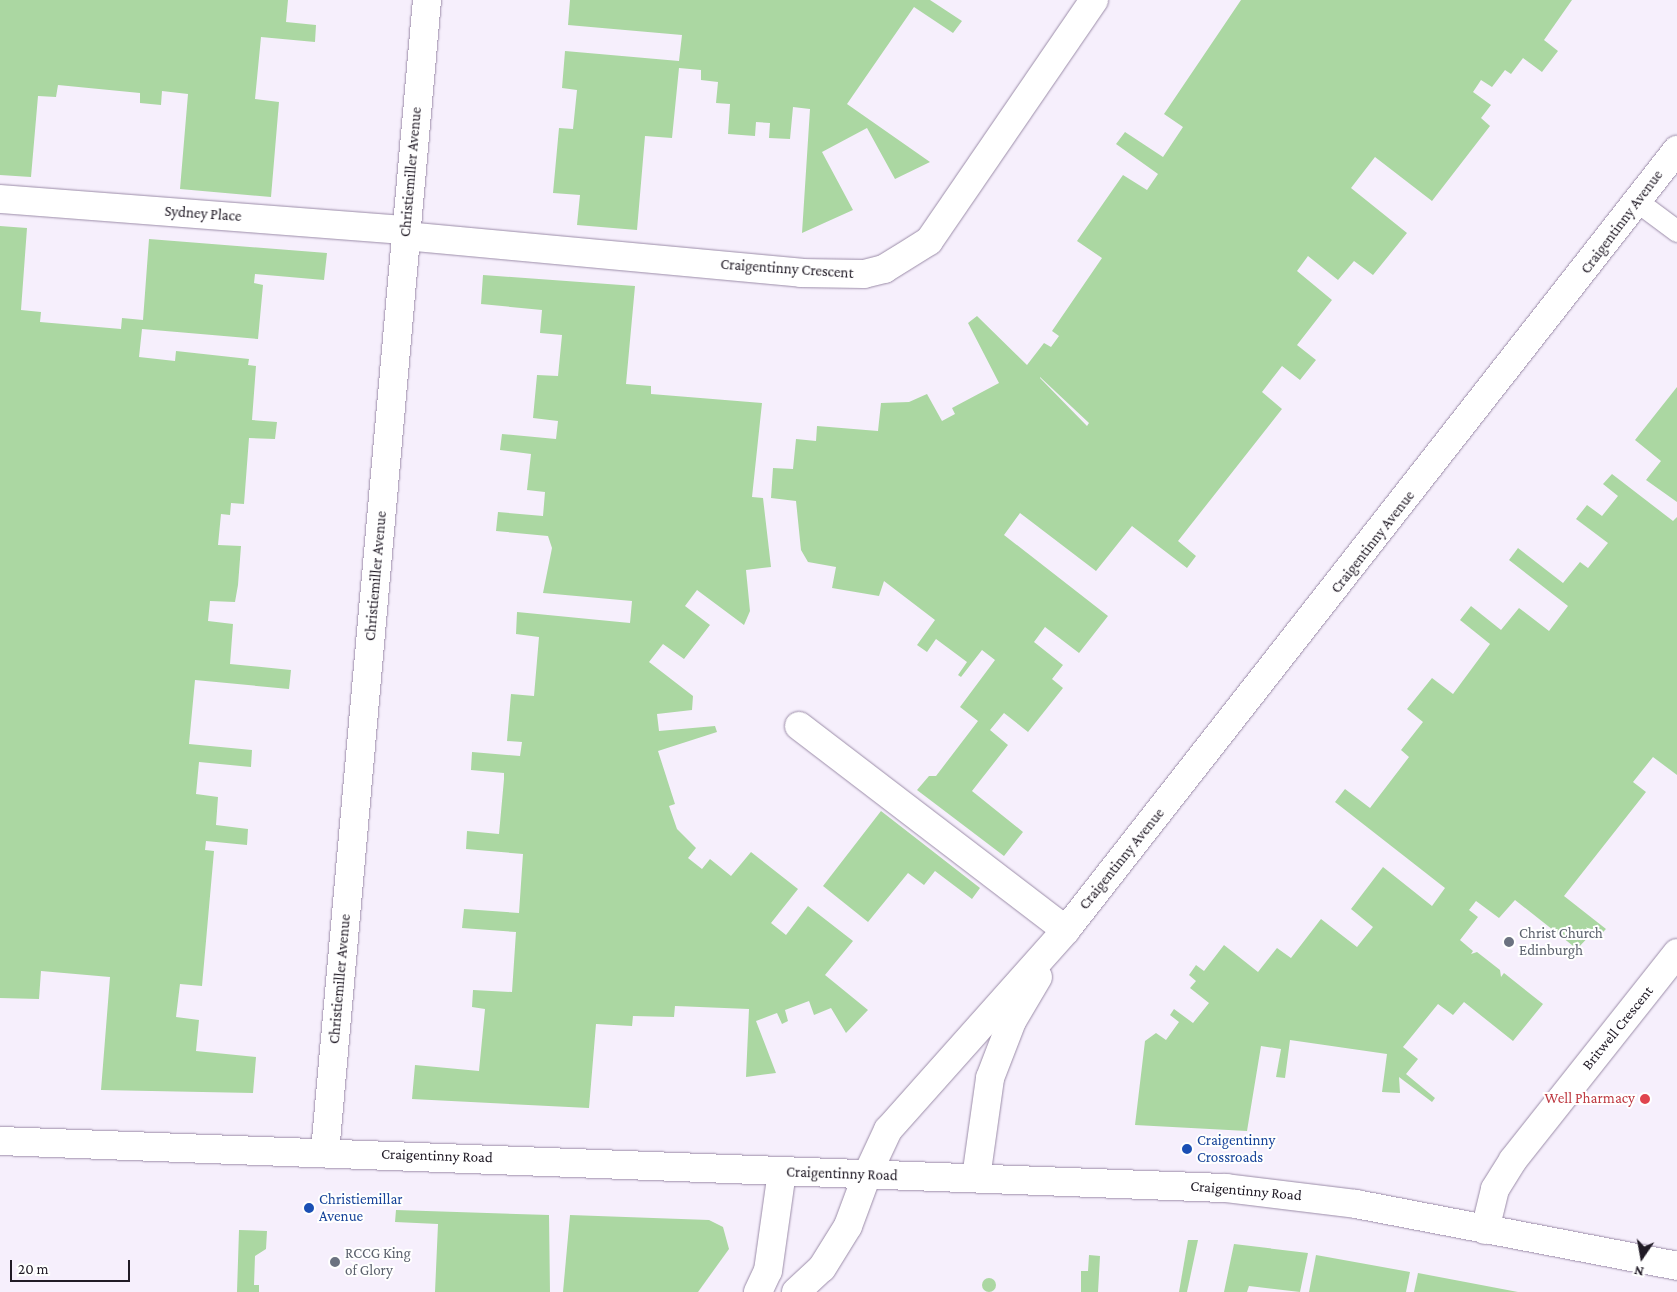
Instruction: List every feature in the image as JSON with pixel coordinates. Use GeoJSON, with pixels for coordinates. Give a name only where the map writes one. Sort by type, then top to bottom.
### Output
{"type":"FeatureCollection","features":[{"type":"Feature","properties":{"kind":"street","name":"Christiemiller Avenue"},"geometry":{"type":"LineString","coordinates":[[325,1152],[426,0]]}},
{"type":"Feature","properties":{"kind":"street","name":"Craigentinny Crescent"},"geometry":{"type":"LineString","coordinates":[[406,233],[801,273],[864,274],[884,269],[929,241],[1094,0]]}},
{"type":"Feature","properties":{"kind":"street","name":"Craigentinny Avenue"},"geometry":{"type":"LineString","coordinates":[[796,1292],[822,1268],[848,1226],[867,1175],[888,1130],[924,1085],[1066,930],[1677,150]]}},
{"type":"Feature","properties":{"kind":"street","name":"Sydney Place"},"geometry":{"type":"LineString","coordinates":[[0,198],[406,233]]}},
{"type":"Feature","properties":{"kind":"street"},"geometry":{"type":"LineString","coordinates":[[799,726],[1066,930]]}},
{"type":"Feature","properties":{"kind":"street","name":"Craigentinny Avenue"},"geometry":{"type":"LineString","coordinates":[[976,1178],[990,1078],[1012,1021],[1066,930]]}},
{"type":"Feature","properties":{"kind":"street","name":"Britwell Crescent"},"geometry":{"type":"LineString","coordinates":[[1485,1230],[1495,1190],[1513,1160],[1677,953]]}},
{"type":"Feature","properties":{"kind":"street","name":"Craigentinny Road"},"geometry":{"type":"LineString","coordinates":[[0,1141],[325,1152],[1262,1191],[1356,1204],[1677,1266]]}},
{"type":"Feature","properties":{"kind":"street"},"geometry":{"type":"LineString","coordinates":[[758,1292],[768,1271],[782,1172]]}},
{"type":"Feature","properties":{"kind":"lane"},"geometry":{"type":"LineString","coordinates":[[1638,202],[1677,231]]}},
{"type":"Feature","properties":{"kind":"green space"},"geometry":{"type":"Polygon","coordinates":[[[0,0],[288,0],[286,22],[316,25],[315,42],[261,37],[255,99],[279,102],[271,197],[180,189],[188,94],[162,91],[161,105],[140,103],[140,93],[58,85],[56,97],[38,96],[31,177],[0,175],[0,0]]]}},
{"type":"Feature","properties":{"kind":"green space"},"geometry":{"type":"Polygon","coordinates":[[[570,0],[930,0],[962,21],[953,33],[914,7],[847,104],[930,162],[895,179],[867,128],[822,152],[853,210],[802,233],[810,109],[793,107],[790,139],[769,138],[770,123],[756,122],[755,136],[728,134],[730,104],[716,103],[718,82],[701,80],[701,70],[679,68],[672,138],[645,136],[637,230],[577,225],[580,195],[553,193],[559,128],[573,129],[577,90],[562,88],[565,51],[679,61],[682,35],[568,25],[570,0]]]}},
{"type":"Feature","properties":{"kind":"green space"},"geometry":{"type":"Polygon","coordinates":[[[1241,0],[1572,0],[1544,40],[1558,51],[1542,72],[1523,58],[1511,74],[1505,70],[1492,87],[1481,80],[1473,92],[1491,105],[1481,118],[1490,126],[1432,201],[1375,157],[1351,188],[1407,233],[1373,275],[1354,261],[1338,280],[1308,256],[1297,271],[1332,300],[1297,345],[1316,360],[1300,380],[1282,366],[1262,392],[1282,409],[1178,541],[1196,556],[1187,568],[1132,526],[1096,571],[1020,513],[1004,535],[1108,616],[1079,653],[1045,627],[1034,642],[1063,665],[1052,679],[1063,688],[1028,732],[1004,713],[990,730],[1008,745],[972,791],[1023,832],[1004,856],[917,790],[929,776],[936,776],[978,721],[960,707],[995,660],[982,650],[961,677],[958,675],[967,662],[936,639],[927,652],[917,645],[935,620],[884,581],[879,596],[832,588],[836,567],[808,562],[801,550],[796,501],[771,498],[773,468],[793,469],[796,439],[816,441],[817,426],[878,431],[881,403],[909,402],[927,394],[942,421],[955,414],[952,408],[999,383],[968,323],[977,316],[1027,365],[1044,343],[1051,347],[1059,336],[1052,331],[1102,258],[1077,241],[1123,175],[1147,190],[1158,174],[1116,144],[1125,132],[1163,157],[1183,127],[1164,114],[1241,0]],[[1040,377],[1087,426],[1089,423],[1040,377]]]}},
{"type":"Feature","properties":{"kind":"green space"},"geometry":{"type":"Polygon","coordinates":[[[0,226],[27,228],[21,310],[41,312],[40,322],[121,329],[122,318],[143,320],[149,239],[327,253],[324,280],[255,274],[254,283],[263,285],[258,339],[142,329],[139,357],[175,361],[176,351],[249,359],[248,365],[256,366],[252,420],[277,422],[275,439],[249,438],[244,504],[231,503],[230,515],[221,514],[218,545],[241,546],[238,585],[235,602],[210,601],[208,621],[233,624],[230,664],[291,670],[289,689],[195,680],[189,744],[252,750],[251,767],[199,762],[196,794],[218,797],[216,825],[248,829],[247,845],[206,841],[205,850],[214,851],[202,986],[180,984],[176,1017],[199,1020],[196,1051],[256,1057],[253,1093],[101,1090],[110,977],[41,971],[39,999],[0,998],[0,226]]]}},
{"type":"Feature","properties":{"kind":"green space"},"geometry":{"type":"Polygon","coordinates":[[[483,275],[635,286],[626,384],[651,386],[651,394],[762,403],[752,497],[763,498],[771,567],[746,570],[750,611],[744,625],[697,590],[685,606],[710,625],[684,659],[663,644],[649,662],[693,696],[692,710],[657,714],[659,731],[715,726],[717,732],[658,751],[675,804],[669,806],[677,829],[696,848],[688,858],[702,869],[710,859],[731,876],[751,852],[798,889],[771,923],[786,935],[808,906],[853,941],[825,975],[868,1010],[846,1033],[831,1008],[814,1015],[809,1001],[785,1010],[788,1021],[782,1024],[777,1013],[756,1021],[776,1073],[746,1077],[749,1009],[675,1006],[674,1017],[633,1016],[632,1026],[596,1024],[589,1108],[412,1099],[415,1065],[479,1071],[485,1009],[472,1007],[473,990],[512,992],[516,932],[462,928],[464,909],[519,913],[523,854],[466,849],[467,831],[499,834],[504,779],[504,773],[471,770],[472,752],[520,756],[522,742],[507,741],[511,694],[534,696],[539,637],[516,634],[517,612],[630,623],[632,601],[543,593],[552,548],[548,536],[496,531],[498,512],[543,516],[545,492],[527,490],[531,454],[500,450],[502,434],[556,439],[558,421],[533,418],[537,375],[558,376],[562,335],[540,333],[542,310],[481,304],[483,275]]]}},
{"type":"Feature","properties":{"kind":"green space"},"geometry":{"type":"Polygon","coordinates":[[[1677,387],[1677,502],[1646,480],[1661,461],[1635,440],[1677,387]]]}},
{"type":"Feature","properties":{"kind":"green space"},"geometry":{"type":"Polygon","coordinates":[[[1612,474],[1673,521],[1677,517],[1677,775],[1653,757],[1633,782],[1646,792],[1564,896],[1606,929],[1601,934],[1595,930],[1577,949],[1515,900],[1499,918],[1476,901],[1469,910],[1478,917],[1460,940],[1473,951],[1471,954],[1477,952],[1500,970],[1501,977],[1504,973],[1543,1004],[1513,1041],[1464,1002],[1453,1015],[1438,1004],[1403,1047],[1418,1059],[1406,1074],[1435,1098],[1432,1102],[1399,1077],[1400,1093],[1382,1092],[1387,1054],[1290,1040],[1285,1078],[1276,1077],[1281,1049],[1261,1046],[1247,1131],[1135,1125],[1145,1041],[1156,1033],[1166,1040],[1179,1022],[1170,1015],[1174,1009],[1193,1023],[1209,1003],[1190,988],[1196,981],[1189,975],[1196,965],[1204,971],[1224,945],[1258,972],[1277,948],[1291,958],[1321,919],[1357,947],[1373,927],[1351,909],[1383,867],[1432,906],[1445,888],[1335,802],[1345,789],[1370,808],[1409,757],[1401,750],[1423,722],[1407,709],[1432,678],[1453,694],[1490,644],[1460,620],[1471,606],[1501,630],[1519,608],[1549,631],[1568,606],[1509,560],[1518,548],[1563,583],[1580,562],[1588,568],[1608,543],[1576,519],[1587,505],[1602,516],[1618,496],[1603,484],[1612,474]]]}},
{"type":"Feature","properties":{"kind":"green space"},"geometry":{"type":"Polygon","coordinates":[[[881,811],[980,888],[972,899],[935,871],[924,885],[908,873],[868,922],[823,886],[881,811]]]}},
{"type":"Feature","properties":{"kind":"green space"},"geometry":{"type":"Polygon","coordinates":[[[396,1210],[549,1215],[550,1292],[435,1292],[438,1224],[395,1222],[396,1210]]]}},
{"type":"Feature","properties":{"kind":"green space"},"geometry":{"type":"Polygon","coordinates":[[[570,1215],[709,1220],[723,1227],[729,1249],[698,1292],[563,1292],[570,1215]]]}},
{"type":"Feature","properties":{"kind":"green space"},"geometry":{"type":"Polygon","coordinates":[[[239,1230],[267,1231],[266,1249],[255,1256],[254,1285],[259,1285],[259,1292],[237,1292],[239,1230]]]}},
{"type":"Feature","properties":{"kind":"green space"},"geometry":{"type":"Polygon","coordinates":[[[1188,1240],[1198,1240],[1187,1292],[1179,1292],[1188,1240]]]}},
{"type":"Feature","properties":{"kind":"green space"},"geometry":{"type":"Polygon","coordinates":[[[1234,1244],[1308,1253],[1300,1292],[1249,1286],[1247,1292],[1224,1292],[1234,1244]]]}},
{"type":"Feature","properties":{"kind":"green space"},"geometry":{"type":"Polygon","coordinates":[[[1089,1255],[1100,1256],[1098,1292],[1081,1292],[1081,1271],[1088,1271],[1089,1255]]]}},
{"type":"Feature","properties":{"kind":"green space"},"geometry":{"type":"Polygon","coordinates":[[[1316,1255],[1410,1272],[1406,1292],[1309,1292],[1316,1255]]]}},
{"type":"Feature","properties":{"kind":"green space"},"geometry":{"type":"Polygon","coordinates":[[[1418,1273],[1518,1292],[1414,1292],[1418,1273]]]}},
{"type":"Feature","properties":{"kind":"green space"},"geometry":{"type":"Polygon","coordinates":[[[986,1278],[992,1278],[996,1285],[992,1292],[986,1292],[982,1288],[982,1282],[986,1278]]]}},
{"type":"Feature","properties":{"kind":"place","name":"Christ Church Edinburgh"},"geometry":{"type":"Point","coordinates":[1509,942]}},
{"type":"Feature","properties":{"kind":"place","name":"Well Pharmacy"},"geometry":{"type":"Point","coordinates":[1645,1099]}},
{"type":"Feature","properties":{"kind":"place","name":"Craigentinny Crossroads"},"geometry":{"type":"Point","coordinates":[1187,1149]}},
{"type":"Feature","properties":{"kind":"place","name":"Christiemillar Avenue"},"geometry":{"type":"Point","coordinates":[309,1208]}},
{"type":"Feature","properties":{"kind":"place","name":"RCCG King of Glory"},"geometry":{"type":"Point","coordinates":[335,1262]}}]}
